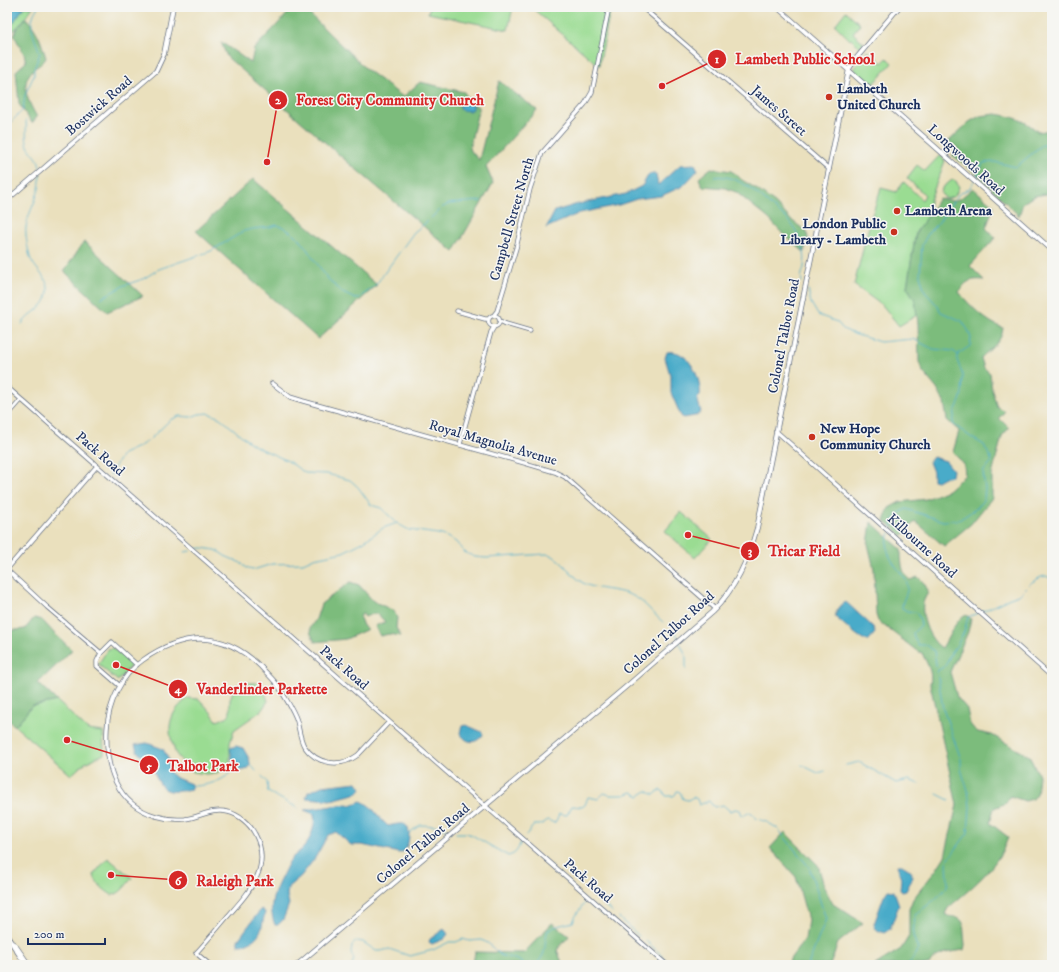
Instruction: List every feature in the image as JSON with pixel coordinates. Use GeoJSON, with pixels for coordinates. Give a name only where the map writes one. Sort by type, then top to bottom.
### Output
{"type":"FeatureCollection","features":[{"type":"Feature","properties":{"kind":"main road","name":"Bostwick Road"},"geometry":{"type":"LineString","coordinates":[[7,200],[156,71],[164,54],[173,7]]}},
{"type":"Feature","properties":{"kind":"main road","name":"Longwoods Road"},"geometry":{"type":"LineString","coordinates":[[777,7],[849,69],[1052,250]]}},
{"type":"Feature","properties":{"kind":"main road","name":"Colonel Talbot Road"},"geometry":{"type":"LineString","coordinates":[[296,965],[628,686],[715,609],[734,584],[750,551],[757,528],[849,69],[899,7]]}},
{"type":"Feature","properties":{"kind":"main road"},"geometry":{"type":"LineString","coordinates":[[7,936],[26,965]]}},
{"type":"Feature","properties":{"kind":"main road"},"geometry":{"type":"LineString","coordinates":[[11,942],[15,945],[29,965]]}},
{"type":"Feature","properties":{"kind":"street","name":"Campbell Street North"},"geometry":{"type":"LineString","coordinates":[[491,323],[497,318],[497,312],[516,248],[530,189],[542,153],[584,104],[592,92],[609,7]]}},
{"type":"Feature","properties":{"kind":"street","name":"James Street"},"geometry":{"type":"LineString","coordinates":[[642,7],[829,169]]}},
{"type":"Feature","properties":{"kind":"street"},"geometry":{"type":"LineString","coordinates":[[457,311],[491,323],[506,324],[530,331]]}},
{"type":"Feature","properties":{"kind":"street"},"geometry":{"type":"LineString","coordinates":[[491,323],[497,318],[506,324]]}},
{"type":"Feature","properties":{"kind":"street"},"geometry":{"type":"LineString","coordinates":[[460,444],[491,332],[491,323]]}},
{"type":"Feature","properties":{"kind":"street","name":"Royal Magnolia Avenue"},"geometry":{"type":"LineString","coordinates":[[272,382],[290,397],[460,444],[555,472],[565,477],[715,609]]}},
{"type":"Feature","properties":{"kind":"street","name":"Pack Road"},"geometry":{"type":"LineString","coordinates":[[7,387],[666,965]]}},
{"type":"Feature","properties":{"kind":"street"},"geometry":{"type":"LineString","coordinates":[[7,416],[21,400]]}},
{"type":"Feature","properties":{"kind":"street","name":"Kilbourne Road"},"geometry":{"type":"LineString","coordinates":[[776,431],[1052,677]]}},
{"type":"Feature","properties":{"kind":"street"},"geometry":{"type":"LineString","coordinates":[[97,466],[7,570],[101,654]]}},
{"type":"Feature","properties":{"kind":"street"},"geometry":{"type":"LineString","coordinates":[[210,965],[196,953],[251,890],[259,871],[261,852],[254,831],[237,816],[228,812],[208,812],[186,819],[170,819],[144,811],[124,795],[111,771],[106,743],[107,723],[112,703],[120,686],[128,674],[141,661],[162,647],[178,641],[199,639],[225,643],[251,658],[282,690],[294,715],[304,745],[312,754],[328,763],[342,763],[358,755],[389,722]]}},
{"type":"Feature","properties":{"kind":"street"},"geometry":{"type":"LineString","coordinates":[[120,686],[97,666],[97,661],[101,654],[112,642],[137,665]]}},
{"type":"Feature","properties":{"kind":"green space"},"geometry":{"type":"Polygon","coordinates":[[[7,7],[33,7],[19,26],[7,35],[7,7]]]}},
{"type":"Feature","properties":{"kind":"green space"},"geometry":{"type":"Polygon","coordinates":[[[294,7],[302,7],[367,70],[403,97],[420,82],[464,92],[471,103],[479,107],[469,149],[479,160],[499,81],[537,110],[486,167],[493,183],[454,252],[227,57],[221,42],[251,63],[254,49],[294,7]]]}},
{"type":"Feature","properties":{"kind":"green space"},"geometry":{"type":"Polygon","coordinates":[[[430,7],[513,7],[508,30],[428,13],[430,7]]]}},
{"type":"Feature","properties":{"kind":"green space"},"geometry":{"type":"Polygon","coordinates":[[[531,7],[611,7],[599,66],[531,7]]]}},
{"type":"Feature","properties":{"kind":"green space"},"geometry":{"type":"Polygon","coordinates":[[[846,11],[860,24],[853,33],[864,43],[860,47],[851,39],[850,40],[835,25],[846,11]]]}},
{"type":"Feature","properties":{"kind":"green space"},"geometry":{"type":"Polygon","coordinates":[[[26,18],[39,36],[46,58],[32,71],[26,82],[28,100],[37,117],[32,123],[19,104],[16,71],[26,62],[24,54],[14,35],[17,28],[26,18]]]}},
{"type":"Feature","properties":{"kind":"green space"},"geometry":{"type":"Polygon","coordinates":[[[868,51],[882,63],[887,58],[892,63],[872,86],[853,69],[868,51]]]}},
{"type":"Feature","properties":{"kind":"green space"},"geometry":{"type":"Polygon","coordinates":[[[996,114],[1018,119],[1028,124],[1038,132],[1052,130],[1052,193],[1034,196],[1023,203],[1019,216],[978,175],[952,155],[958,148],[948,142],[969,122],[980,116],[996,114]]]}},
{"type":"Feature","properties":{"kind":"green space"},"geometry":{"type":"Polygon","coordinates":[[[940,155],[945,161],[930,200],[929,215],[916,232],[907,287],[915,299],[917,315],[899,326],[883,306],[854,285],[871,218],[881,188],[896,192],[904,182],[922,200],[925,195],[907,178],[917,165],[925,171],[940,155]]]}},
{"type":"Feature","properties":{"kind":"green space"},"geometry":{"type":"Polygon","coordinates":[[[711,168],[731,171],[736,174],[776,204],[790,219],[807,232],[808,239],[804,252],[769,219],[736,192],[725,188],[702,186],[699,178],[711,168]]]}},
{"type":"Feature","properties":{"kind":"green space"},"geometry":{"type":"Polygon","coordinates":[[[253,179],[377,285],[318,339],[196,231],[253,179]]]}},
{"type":"Feature","properties":{"kind":"green space"},"geometry":{"type":"Polygon","coordinates":[[[952,180],[956,181],[959,187],[955,196],[947,199],[941,194],[942,188],[952,180]]]}},
{"type":"Feature","properties":{"kind":"green space"},"geometry":{"type":"Polygon","coordinates":[[[973,188],[994,206],[986,228],[995,238],[970,266],[984,280],[970,281],[964,285],[959,292],[968,303],[990,322],[1003,328],[998,341],[981,358],[984,368],[990,373],[992,390],[997,407],[1005,411],[999,418],[1009,428],[1002,436],[992,475],[992,498],[971,524],[944,546],[915,521],[902,536],[892,526],[884,521],[889,508],[900,502],[926,499],[948,490],[965,475],[964,465],[953,452],[959,431],[947,420],[944,402],[937,389],[923,372],[919,362],[918,324],[915,300],[907,287],[916,232],[929,215],[939,198],[953,201],[961,198],[973,188]]]}},
{"type":"Feature","properties":{"kind":"green space"},"geometry":{"type":"Polygon","coordinates":[[[84,242],[143,296],[107,312],[64,271],[84,242]]]}},
{"type":"Feature","properties":{"kind":"green space"},"geometry":{"type":"Polygon","coordinates":[[[681,512],[712,539],[695,558],[665,531],[681,512]]]}},
{"type":"Feature","properties":{"kind":"green space"},"geometry":{"type":"Polygon","coordinates":[[[871,522],[901,549],[902,566],[907,577],[910,580],[918,577],[926,587],[928,591],[923,603],[923,615],[927,628],[933,640],[937,644],[942,648],[954,626],[964,615],[971,619],[968,632],[950,672],[957,697],[967,709],[970,724],[974,729],[978,732],[992,735],[1029,756],[1039,775],[1037,794],[1033,799],[1025,801],[1010,796],[1006,803],[994,808],[990,823],[1008,837],[1004,848],[991,868],[983,877],[948,908],[945,914],[956,917],[963,922],[964,950],[949,952],[939,956],[931,961],[929,965],[875,965],[901,949],[909,936],[909,909],[913,899],[945,856],[957,805],[930,684],[931,676],[928,664],[922,653],[917,651],[878,621],[876,615],[874,569],[868,544],[871,522]]]}},
{"type":"Feature","properties":{"kind":"green space"},"geometry":{"type":"Polygon","coordinates":[[[350,582],[359,585],[373,601],[394,611],[397,618],[396,628],[401,636],[389,634],[380,636],[375,626],[385,622],[378,614],[372,614],[365,617],[362,613],[360,618],[363,626],[368,629],[346,639],[315,642],[310,628],[316,619],[321,604],[350,582]]]}},
{"type":"Feature","properties":{"kind":"green space"},"geometry":{"type":"Polygon","coordinates":[[[34,618],[42,620],[72,650],[38,683],[57,701],[32,706],[15,726],[7,719],[7,631],[25,629],[34,618]]]}},
{"type":"Feature","properties":{"kind":"green space"},"geometry":{"type":"Polygon","coordinates":[[[113,648],[132,664],[118,681],[100,666],[99,663],[108,649],[113,648]]]}},
{"type":"Feature","properties":{"kind":"green space"},"geometry":{"type":"Polygon","coordinates":[[[257,683],[264,690],[268,701],[261,711],[234,730],[230,743],[230,766],[217,773],[206,774],[193,772],[175,752],[170,731],[170,725],[174,713],[188,698],[199,699],[217,721],[222,719],[230,714],[230,700],[236,685],[257,683]]]}},
{"type":"Feature","properties":{"kind":"green space"},"geometry":{"type":"Polygon","coordinates":[[[57,701],[88,730],[103,732],[104,754],[85,763],[71,775],[15,726],[32,706],[57,701]]]}},
{"type":"Feature","properties":{"kind":"green space"},"geometry":{"type":"Polygon","coordinates":[[[785,832],[818,865],[825,889],[833,904],[863,923],[838,943],[830,965],[789,965],[790,959],[805,939],[808,920],[796,877],[770,848],[785,832]]]}},
{"type":"Feature","properties":{"kind":"green space"},"geometry":{"type":"Polygon","coordinates":[[[108,858],[132,878],[121,891],[112,895],[103,889],[94,877],[94,874],[108,858]]]}},
{"type":"Feature","properties":{"kind":"green space"},"geometry":{"type":"Polygon","coordinates":[[[552,923],[569,936],[557,950],[563,965],[471,965],[473,964],[475,952],[524,953],[552,923]]]}},
{"type":"Feature","properties":{"kind":"water"},"geometry":{"type":"Polygon","coordinates":[[[7,7],[24,7],[7,29],[7,7]]]}},
{"type":"Feature","properties":{"kind":"water"},"geometry":{"type":"Polygon","coordinates":[[[465,100],[473,105],[473,109],[469,111],[461,110],[460,102],[465,100]]]}},
{"type":"Feature","properties":{"kind":"water"},"geometry":{"type":"Polygon","coordinates":[[[695,164],[698,170],[683,186],[661,196],[637,199],[619,205],[580,213],[546,228],[555,211],[578,204],[626,194],[642,186],[649,174],[656,174],[658,185],[680,165],[695,164]]]}},
{"type":"Feature","properties":{"kind":"water"},"geometry":{"type":"Polygon","coordinates":[[[667,352],[675,352],[687,359],[696,373],[700,389],[700,396],[697,398],[701,412],[695,416],[683,418],[681,416],[671,393],[671,378],[665,358],[667,352]]]}},
{"type":"Feature","properties":{"kind":"water"},"geometry":{"type":"Polygon","coordinates":[[[933,457],[946,461],[953,470],[952,476],[944,477],[937,481],[933,480],[933,472],[929,462],[933,457]]]}},
{"type":"Feature","properties":{"kind":"water"},"geometry":{"type":"Polygon","coordinates":[[[846,602],[873,627],[875,633],[868,641],[864,640],[835,617],[839,608],[846,602]]]}},
{"type":"Feature","properties":{"kind":"water"},"geometry":{"type":"Polygon","coordinates":[[[466,725],[482,732],[483,735],[477,740],[471,742],[468,741],[460,733],[462,726],[466,725]]]}},
{"type":"Feature","properties":{"kind":"water"},"geometry":{"type":"Polygon","coordinates":[[[147,743],[163,749],[168,758],[169,771],[174,777],[191,784],[191,789],[170,791],[163,787],[158,781],[152,766],[139,754],[136,749],[135,745],[147,743]]]}},
{"type":"Feature","properties":{"kind":"water"},"geometry":{"type":"Polygon","coordinates":[[[236,746],[243,748],[248,756],[250,763],[248,769],[239,770],[234,765],[230,748],[236,746]]]}},
{"type":"Feature","properties":{"kind":"water"},"geometry":{"type":"Polygon","coordinates":[[[357,782],[361,788],[358,793],[331,800],[306,798],[308,792],[322,786],[357,782]]]}},
{"type":"Feature","properties":{"kind":"water"},"geometry":{"type":"Polygon","coordinates":[[[361,801],[373,809],[388,826],[404,824],[407,826],[409,836],[408,844],[405,850],[399,853],[362,845],[351,845],[336,832],[328,835],[315,858],[301,876],[288,887],[287,895],[289,904],[283,920],[278,925],[275,925],[272,904],[275,891],[289,862],[305,846],[314,826],[314,814],[304,810],[347,804],[351,805],[361,801]]]}},
{"type":"Feature","properties":{"kind":"water"},"geometry":{"type":"Polygon","coordinates":[[[897,865],[902,865],[910,870],[913,877],[906,891],[902,892],[900,890],[901,879],[897,865]]]}},
{"type":"Feature","properties":{"kind":"water"},"geometry":{"type":"Polygon","coordinates":[[[888,890],[894,891],[899,905],[890,929],[884,933],[876,929],[874,924],[884,896],[888,890]]]}},
{"type":"Feature","properties":{"kind":"water"},"geometry":{"type":"Polygon","coordinates":[[[261,909],[265,912],[262,926],[256,938],[244,945],[238,945],[238,940],[261,909]]]}},
{"type":"Feature","properties":{"kind":"water"},"geometry":{"type":"Polygon","coordinates":[[[444,929],[448,934],[444,939],[432,944],[429,942],[430,939],[444,929]]]}},
{"type":"Feature","properties":{"kind":"waterway"},"geometry":{"type":"LineString","coordinates":[[7,126],[23,110],[25,95],[34,75],[34,69],[40,53],[32,30],[32,18],[38,7]]}},
{"type":"Feature","properties":{"kind":"waterway"},"geometry":{"type":"LineString","coordinates":[[26,120],[28,146],[37,159],[40,168]]}},
{"type":"Feature","properties":{"kind":"waterway"},"geometry":{"type":"LineString","coordinates":[[975,180],[983,163],[995,162],[1016,167],[1042,145],[1052,146]]}},
{"type":"Feature","properties":{"kind":"waterway"},"geometry":{"type":"LineString","coordinates":[[22,324],[44,303],[48,292],[47,283],[30,257],[26,236],[26,225],[39,190],[40,174]]}},
{"type":"Feature","properties":{"kind":"waterway"},"geometry":{"type":"LineString","coordinates":[[714,177],[731,178],[747,186],[791,223],[800,238],[804,253],[805,262],[801,276],[802,282]]}},
{"type":"Feature","properties":{"kind":"waterway"},"geometry":{"type":"LineString","coordinates":[[891,530],[895,516],[906,509],[943,521],[959,520],[977,508],[984,499],[985,489],[983,472],[992,461],[984,445],[953,424],[955,411],[962,393],[963,376],[957,360],[958,354],[970,346],[971,338],[962,321],[941,312],[937,305],[925,292],[920,275],[922,245],[929,232],[939,222],[959,194],[970,188],[973,182]]}},
{"type":"Feature","properties":{"kind":"waterway"},"geometry":{"type":"LineString","coordinates":[[101,298],[125,285],[143,279],[159,269],[211,251],[244,231],[277,225],[283,227],[299,238],[328,279],[343,293],[355,299],[359,298],[375,286],[414,232],[441,208],[449,204],[481,201]]}},
{"type":"Feature","properties":{"kind":"waterway"},"geometry":{"type":"LineString","coordinates":[[808,290],[811,303],[818,315],[837,322],[843,329],[854,334],[880,342],[913,339],[933,349],[953,351],[957,354]]}},
{"type":"Feature","properties":{"kind":"waterway"},"geometry":{"type":"LineString","coordinates":[[110,475],[123,454],[148,441],[170,420],[179,416],[191,417],[208,413],[220,418],[257,447],[288,461],[305,473],[327,474],[350,480],[358,487],[371,505],[381,508],[398,524],[409,530],[445,536],[456,542],[464,552],[475,557],[486,558],[546,554],[551,555],[560,561],[583,583],[594,587],[623,592],[633,596],[642,602],[663,622]]}},
{"type":"Feature","properties":{"kind":"waterway"},"geometry":{"type":"LineString","coordinates":[[195,549],[202,548],[216,550],[241,563],[248,569],[253,570],[272,564],[303,563],[314,558],[343,552],[363,542],[383,528],[397,523]]}},
{"type":"Feature","properties":{"kind":"waterway"},"geometry":{"type":"LineString","coordinates":[[890,533],[887,545],[889,555],[907,583],[907,591],[902,608],[907,611],[916,612],[920,619],[921,625],[913,633],[918,645],[927,645],[934,651],[943,709],[961,759],[961,769],[968,790],[970,807],[968,833],[947,860],[947,886],[940,895],[915,915],[913,936],[918,949],[909,965]]}},
{"type":"Feature","properties":{"kind":"waterway"},"geometry":{"type":"LineString","coordinates":[[185,552],[190,551]]}},
{"type":"Feature","properties":{"kind":"waterway"},"geometry":{"type":"LineString","coordinates":[[981,612],[1019,595],[1032,582],[1041,577],[1046,576],[1052,579]]}},
{"type":"Feature","properties":{"kind":"waterway"},"geometry":{"type":"LineString","coordinates":[[937,671],[945,666],[964,632],[968,617],[978,613]]}},
{"type":"Feature","properties":{"kind":"waterway"},"geometry":{"type":"LineString","coordinates":[[676,633],[678,638]]}},
{"type":"Feature","properties":{"kind":"waterway"},"geometry":{"type":"LineString","coordinates":[[679,641],[686,656],[686,669]]}},
{"type":"Feature","properties":{"kind":"waterway"},"geometry":{"type":"LineString","coordinates":[[846,765],[859,762],[896,783],[909,780],[919,784]]}},
{"type":"Feature","properties":{"kind":"waterway"},"geometry":{"type":"LineString","coordinates":[[250,764],[256,771]]}},
{"type":"Feature","properties":{"kind":"waterway"},"geometry":{"type":"LineString","coordinates":[[802,765],[818,773],[825,771]]}},
{"type":"Feature","properties":{"kind":"waterway"},"geometry":{"type":"LineString","coordinates":[[191,786],[216,782],[231,773],[236,768]]}},
{"type":"Feature","properties":{"kind":"waterway"},"geometry":{"type":"LineString","coordinates":[[262,776],[267,782],[268,792],[298,808]]}},
{"type":"Feature","properties":{"kind":"waterway"},"geometry":{"type":"LineString","coordinates":[[526,835],[534,825],[540,825],[548,820],[554,823],[559,814],[567,815],[572,806],[582,807],[585,805],[588,797],[598,799],[604,793],[610,795],[624,795],[632,792],[639,796],[647,791],[654,795],[660,790],[663,791],[666,796],[673,796],[677,791],[680,792],[683,799],[688,800],[693,797],[697,799],[699,805],[709,801],[714,807],[723,805],[730,811],[735,809],[740,810],[742,815],[749,812],[752,813],[757,819],[765,821],[777,828],[809,867],[826,919],[808,965]]}},
{"type":"Feature","properties":{"kind":"waterway"},"geometry":{"type":"LineString","coordinates":[[937,794],[949,800]]}},
{"type":"Feature","properties":{"kind":"waterway"},"geometry":{"type":"LineString","coordinates":[[409,833],[420,825],[438,826],[451,832]]}},
{"type":"Feature","properties":{"kind":"waterway"},"geometry":{"type":"LineString","coordinates":[[456,833],[466,833],[472,835],[508,856],[518,849],[521,841]]}},
{"type":"Feature","properties":{"kind":"waterway"},"geometry":{"type":"LineString","coordinates":[[593,895],[612,912]]}},
{"type":"Feature","properties":{"kind":"waterway"},"geometry":{"type":"LineString","coordinates":[[535,965],[543,956],[548,930],[573,922],[586,901]]}},
{"type":"Feature","properties":{"kind":"waterway"},"geometry":{"type":"LineString","coordinates":[[619,918],[639,936]]}},
{"type":"Feature","properties":{"kind":"waterway"},"geometry":{"type":"LineString","coordinates":[[352,965],[354,959],[351,953],[352,945],[357,941],[363,942],[376,951],[389,949],[410,956],[433,950],[449,942],[456,942],[463,939],[469,941],[482,940],[489,944],[500,955],[518,960],[525,965]]}},
{"type":"Feature","properties":{"kind":"waterway"},"geometry":{"type":"LineString","coordinates":[[646,941],[665,958]]}},
{"type":"Feature","properties":{"kind":"place","name":"Lambeth Public School"},"geometry":{"type":"Point","coordinates":[662,86]}},
{"type":"Feature","properties":{"kind":"place","name":"Lambeth United Church"},"geometry":{"type":"Point","coordinates":[829,97]}},
{"type":"Feature","properties":{"kind":"place","name":"Forest City Community Church"},"geometry":{"type":"Point","coordinates":[267,162]}},
{"type":"Feature","properties":{"kind":"place","name":"Lambeth Arena"},"geometry":{"type":"Point","coordinates":[897,211]}},
{"type":"Feature","properties":{"kind":"place","name":"London Public Library - Lambeth"},"geometry":{"type":"Point","coordinates":[894,232]}},
{"type":"Feature","properties":{"kind":"place","name":"New Hope Community Church"},"geometry":{"type":"Point","coordinates":[812,437]}},
{"type":"Feature","properties":{"kind":"place","name":"Tricar Field"},"geometry":{"type":"Point","coordinates":[688,535]}},
{"type":"Feature","properties":{"kind":"place","name":"Vanderlinder Parkette"},"geometry":{"type":"Point","coordinates":[116,665]}},
{"type":"Feature","properties":{"kind":"place","name":"Talbot Park"},"geometry":{"type":"Point","coordinates":[67,740]}},
{"type":"Feature","properties":{"kind":"place","name":"Raleigh Park"},"geometry":{"type":"Point","coordinates":[111,875]}}]}
